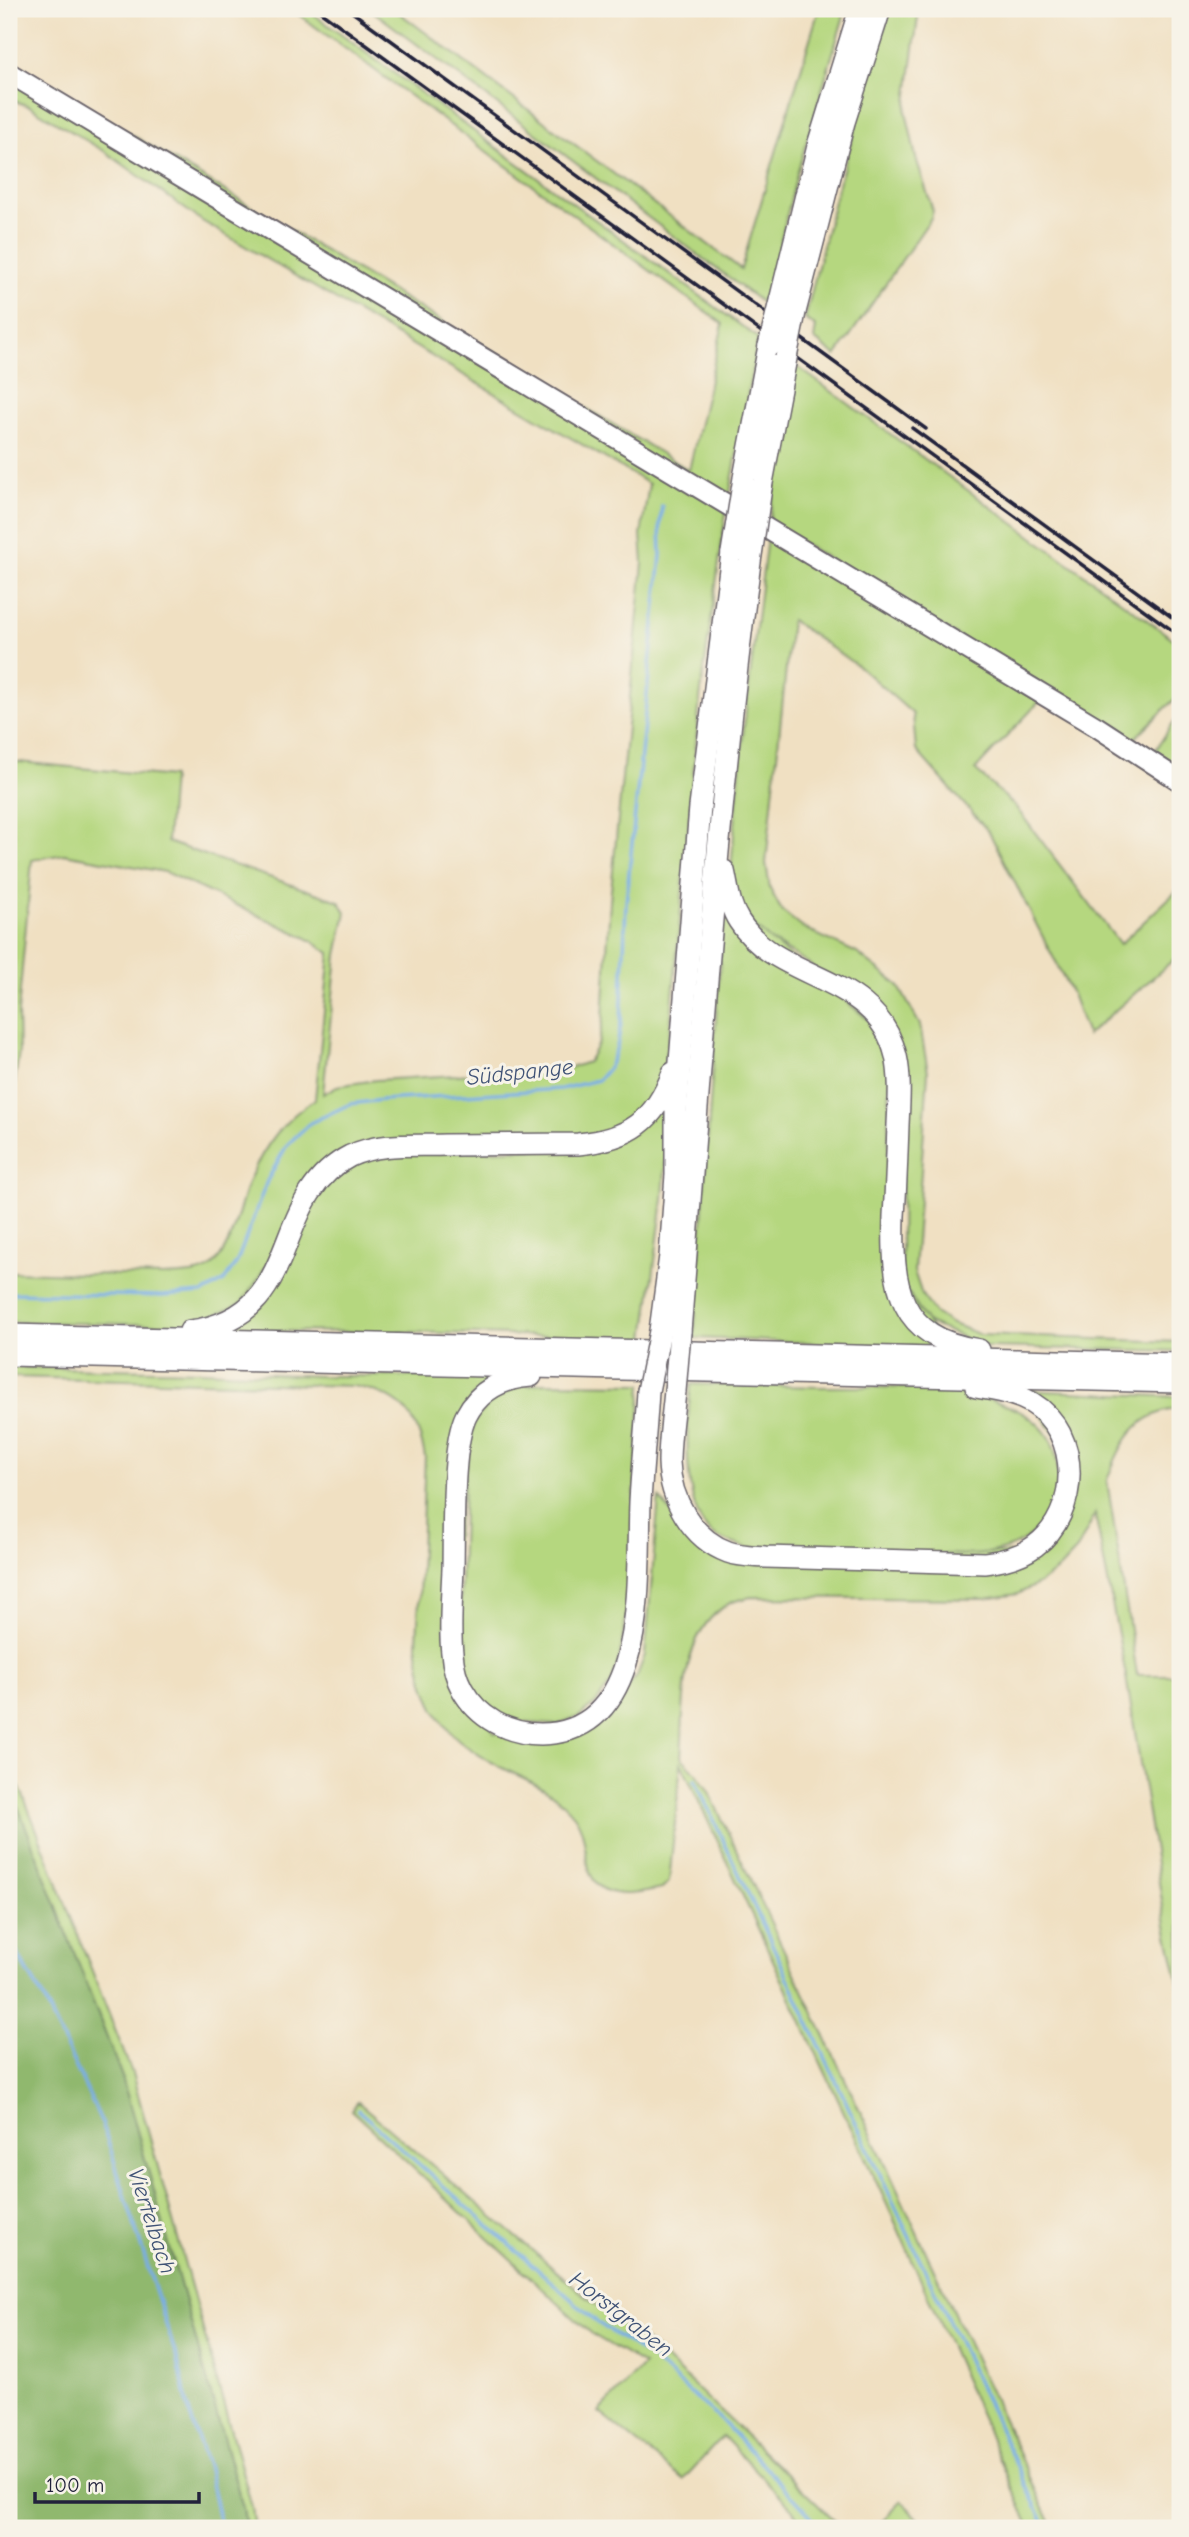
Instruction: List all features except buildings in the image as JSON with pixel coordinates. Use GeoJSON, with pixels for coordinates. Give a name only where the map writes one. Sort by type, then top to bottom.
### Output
{"type":"FeatureCollection","features":[{"type":"Feature","properties":{"kind":"highway"},"geometry":{"type":"LineString","coordinates":[[860,9],[819,142],[752,483],[705,762],[676,1113],[676,1175],[667,1295],[675,1391],[669,1462],[675,1490],[689,1523],[709,1542],[730,1553],[765,1557],[985,1563],[1011,1559],[1036,1545],[1054,1525],[1065,1501],[1069,1476],[1063,1442],[1052,1422],[1033,1404],[1000,1391],[965,1385],[948,1377]]}},
{"type":"Feature","properties":{"kind":"highway"},"geometry":{"type":"LineString","coordinates":[[787,307],[880,9]]}},
{"type":"Feature","properties":{"kind":"highway"},"geometry":{"type":"LineString","coordinates":[[575,1369],[518,1377],[492,1387],[473,1405],[461,1430],[456,1488],[452,1652],[456,1674],[470,1701],[491,1721],[513,1731],[545,1734],[573,1728],[598,1711],[609,1698],[626,1666],[632,1646],[638,1595],[640,1503],[648,1391],[670,1331],[734,679],[741,557]]}},
{"type":"Feature","properties":{"kind":"highway"},"geometry":{"type":"LineString","coordinates":[[718,848],[730,903],[745,929],[780,958],[834,984],[861,1001],[881,1022],[889,1036],[897,1059],[899,1094],[894,1264],[903,1302],[920,1324],[943,1341],[1026,1361]]}},
{"type":"Feature","properties":{"kind":"highway"},"geometry":{"type":"LineString","coordinates":[[145,1338],[172,1331],[191,1331],[216,1326],[228,1322],[247,1309],[272,1276],[311,1191],[333,1167],[352,1155],[387,1146],[578,1144],[618,1137],[639,1125],[657,1106],[666,1092],[681,1051]]}},
{"type":"Feature","properties":{"kind":"highway"},"geometry":{"type":"LineString","coordinates":[[9,1335],[1180,1364]]}},
{"type":"Feature","properties":{"kind":"highway"},"geometry":{"type":"LineString","coordinates":[[9,1355],[1180,1382]]}},
{"type":"Feature","properties":{"kind":"main road"},"geometry":{"type":"LineString","coordinates":[[9,73],[1048,697],[1180,781]]}},
{"type":"Feature","properties":{"kind":"green space"},"geometry":{"type":"Polygon","coordinates":[[[291,9],[306,9],[758,338],[725,520],[700,698],[670,1030],[661,1082],[648,1106],[604,1135],[338,1155],[279,1244],[245,1302],[193,1325],[9,1322],[9,1272],[181,1275],[206,1270],[219,1259],[230,1238],[250,1178],[262,1155],[285,1124],[315,1099],[330,953],[305,937],[165,872],[64,854],[32,860],[18,1012],[19,1053],[9,1119],[9,761],[172,777],[167,842],[339,901],[346,912],[337,955],[323,1094],[337,1086],[376,1080],[570,1068],[588,1062],[599,1042],[643,563],[641,535],[649,484],[202,221],[107,153],[29,106],[9,99],[9,61],[689,470],[723,324],[291,9]]]}},
{"type":"Feature","properties":{"kind":"green space"},"geometry":{"type":"Polygon","coordinates":[[[370,9],[394,9],[741,269],[819,9],[846,9],[797,174],[765,305],[370,9]]]}},
{"type":"Feature","properties":{"kind":"green space"},"geometry":{"type":"Polygon","coordinates":[[[890,9],[919,9],[906,111],[916,158],[933,211],[931,218],[836,356],[814,339],[816,327],[805,319],[835,197],[890,9]]]}},
{"type":"Feature","properties":{"kind":"green space"},"geometry":{"type":"Polygon","coordinates":[[[795,365],[1180,644],[1180,694],[1132,741],[769,523],[795,365]]]}},
{"type":"Feature","properties":{"kind":"green space"},"geometry":{"type":"Polygon","coordinates":[[[767,537],[1040,701],[975,770],[1014,805],[1120,944],[1180,888],[1180,954],[1087,1035],[1072,994],[989,832],[916,750],[913,714],[862,669],[791,620],[766,863],[770,889],[782,911],[803,928],[857,953],[898,985],[920,1025],[928,1072],[914,1271],[922,1295],[935,1313],[950,1323],[981,1335],[1180,1342],[1180,1351],[986,1347],[926,1322],[901,1280],[902,1049],[808,963],[757,932],[735,898],[731,871],[733,845],[744,726],[767,537]]]}},
{"type":"Feature","properties":{"kind":"green space"},"geometry":{"type":"Polygon","coordinates":[[[1180,717],[1180,773],[1153,754],[1180,717]]]}},
{"type":"Feature","properties":{"kind":"green space"},"geometry":{"type":"Polygon","coordinates":[[[724,902],[876,1026],[890,1065],[886,1260],[944,1348],[694,1338],[724,902]]]}},
{"type":"Feature","properties":{"kind":"green space"},"geometry":{"type":"Polygon","coordinates":[[[670,1095],[663,1199],[645,1339],[406,1332],[221,1331],[332,1176],[375,1155],[598,1146],[670,1095]]]}},
{"type":"Feature","properties":{"kind":"green space"},"geometry":{"type":"Polygon","coordinates":[[[9,1367],[320,1376],[497,1376],[472,1397],[445,1633],[494,1733],[599,1722],[637,1676],[645,1655],[659,1498],[699,1543],[713,1552],[1034,1553],[1074,1461],[1023,1390],[1180,1397],[1180,1408],[1152,1416],[1132,1432],[1118,1453],[1107,1480],[1137,1675],[1180,1675],[1180,1989],[1166,1926],[1126,1676],[1095,1514],[1077,1550],[1060,1568],[1040,1583],[1018,1594],[985,1599],[751,1597],[732,1602],[713,1616],[701,1632],[692,1651],[684,1694],[681,1757],[709,1792],[890,2174],[1053,2528],[1030,2528],[896,2224],[681,1763],[669,1882],[662,1889],[619,1894],[605,1890],[592,1876],[579,1824],[561,1801],[472,1750],[444,1725],[427,1691],[417,1645],[425,1457],[417,1428],[403,1407],[382,1394],[353,1386],[9,1377],[9,1367]]]}},
{"type":"Feature","properties":{"kind":"green space"},"geometry":{"type":"Polygon","coordinates":[[[541,1383],[642,1384],[626,1618],[620,1655],[612,1682],[595,1704],[578,1717],[557,1725],[504,1721],[487,1708],[462,1672],[459,1648],[464,1480],[474,1421],[490,1402],[515,1387],[541,1383]]]}},
{"type":"Feature","properties":{"kind":"green space"},"geometry":{"type":"Polygon","coordinates":[[[691,1384],[921,1389],[960,1393],[995,1401],[1025,1415],[1047,1434],[1058,1467],[1055,1499],[1046,1517],[1031,1535],[1001,1550],[974,1555],[748,1548],[738,1545],[709,1531],[700,1519],[694,1502],[688,1462],[691,1384]]]}},
{"type":"Feature","properties":{"kind":"green space"},"geometry":{"type":"Polygon","coordinates":[[[9,1767],[23,1795],[132,2073],[252,2507],[255,2528],[246,2528],[243,2508],[9,1783],[9,1767]]]}},
{"type":"Feature","properties":{"kind":"green space"},"geometry":{"type":"Polygon","coordinates":[[[9,1783],[122,2077],[243,2508],[246,2528],[9,2528],[9,1783]]]}},
{"type":"Feature","properties":{"kind":"green space"},"geometry":{"type":"Polygon","coordinates":[[[358,2102],[602,2310],[657,2350],[842,2528],[810,2528],[723,2436],[683,2480],[599,2412],[644,2365],[590,2333],[351,2110],[358,2102]]]}},
{"type":"Feature","properties":{"kind":"green space"},"geometry":{"type":"Polygon","coordinates":[[[901,2501],[919,2519],[914,2528],[875,2528],[901,2501]]]}},
{"type":"Feature","properties":{"kind":"waterway","name":"Südspange"},"geometry":{"type":"LineString","coordinates":[[9,1293],[162,1296],[203,1293],[224,1281],[237,1262],[267,1181],[287,1145],[310,1123],[350,1104],[561,1089],[598,1080],[609,1067],[617,1047],[621,1023],[626,903],[661,555],[662,506]]}},
{"type":"Feature","properties":{"kind":"waterway"},"geometry":{"type":"LineString","coordinates":[[695,1780],[1046,2528]]}},
{"type":"Feature","properties":{"kind":"waterway","name":"Viertelbach"},"geometry":{"type":"LineString","coordinates":[[9,1940],[44,1999],[102,2123],[179,2365],[190,2415],[208,2469],[221,2528]]}},
{"type":"Feature","properties":{"kind":"waterway","name":"Horstgraben"},"geometry":{"type":"LineString","coordinates":[[358,2110],[598,2323],[650,2357],[721,2420],[822,2528]]}},
{"type":"Feature","properties":{"kind":"railway"},"geometry":{"type":"LineString","coordinates":[[317,9],[1180,636]]}},
{"type":"Feature","properties":{"kind":"railway"},"geometry":{"type":"LineString","coordinates":[[348,9],[926,429]]}},
{"type":"Feature","properties":{"kind":"railway"},"geometry":{"type":"LineString","coordinates":[[912,428],[1180,623]]}}]}
